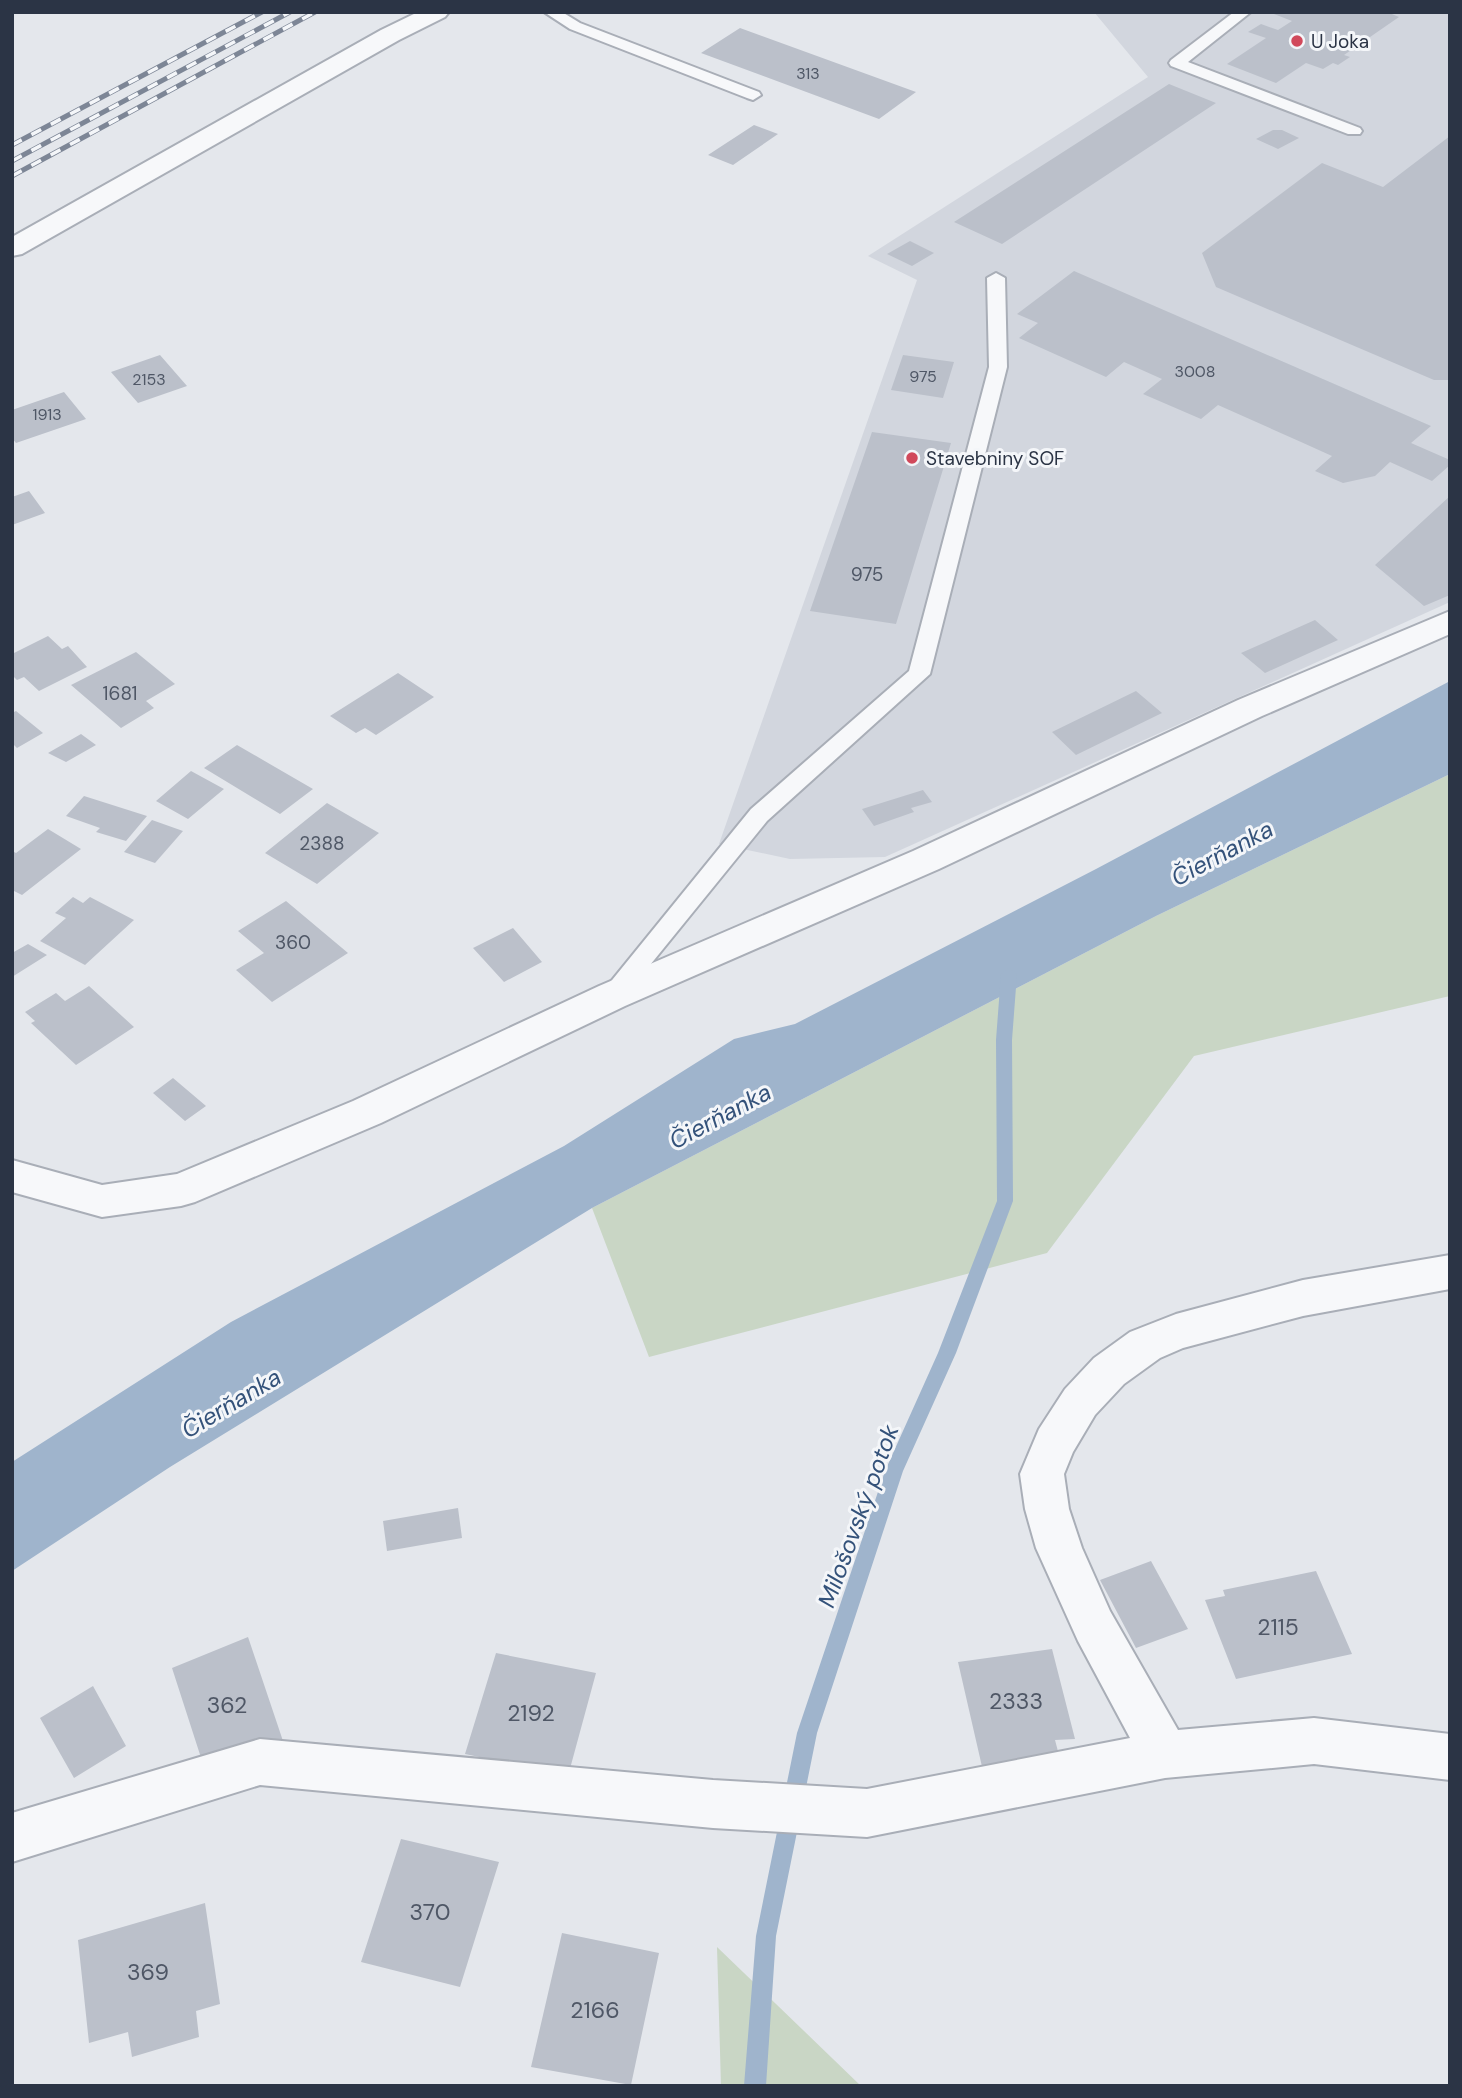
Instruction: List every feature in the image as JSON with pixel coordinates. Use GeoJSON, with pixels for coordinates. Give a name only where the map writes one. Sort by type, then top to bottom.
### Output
{"type":"FeatureCollection","features":[{"type":"Feature","properties":{"kind":"street"},"geometry":{"type":"LineString","coordinates":[[12,248],[390,35],[437,12]]}},
{"type":"Feature","properties":{"kind":"street"},"geometry":{"type":"LineString","coordinates":[[12,1176],[102,1201],[181,1190],[367,1112],[612,996],[926,860],[1250,708],[1450,621]]}},
{"type":"Feature","properties":{"kind":"street"},"geometry":{"type":"LineString","coordinates":[[1165,1755],[1094,1626],[1059,1548],[1047,1509],[1042,1474],[1055,1443],[1080,1402],[1109,1371],[1146,1345],[1176,1332],[1303,1298],[1450,1272]]}},
{"type":"Feature","properties":{"kind":"street"},"geometry":{"type":"LineString","coordinates":[[12,1839],[260,1762],[713,1804],[867,1813],[1165,1755],[1314,1741],[1450,1757]]}},
{"type":"Feature","properties":{"kind":"lane"},"geometry":{"type":"LineString","coordinates":[[1244,12],[1177,63],[1354,131]]}},
{"type":"Feature","properties":{"kind":"lane"},"geometry":{"type":"LineString","coordinates":[[553,13],[575,26],[753,95]]}},
{"type":"Feature","properties":{"kind":"lane"},"geometry":{"type":"LineString","coordinates":[[612,996],[759,815],[919,674],[998,367],[996,278]]}},
{"type":"Feature","properties":{"kind":"shaded area"},"geometry":{"type":"Polygon","coordinates":[[[1094,12],[1450,12],[1450,602],[885,857],[790,859],[719,844],[917,280],[868,256],[1148,77],[1094,12]]]}},
{"type":"Feature","properties":{"kind":"green space"},"geometry":{"type":"Polygon","coordinates":[[[1450,774],[1450,996],[1194,1056],[1047,1253],[649,1357],[592,1208],[1156,916],[1450,774]]]}},
{"type":"Feature","properties":{"kind":"green space"},"geometry":{"type":"Polygon","coordinates":[[[717,1947],[861,2086],[721,2086],[717,1947]]]}},
{"type":"Feature","properties":{"kind":"water","name":"Čierňanka"},"geometry":{"type":"Polygon","coordinates":[[[1450,681],[1450,774],[1156,916],[592,1208],[170,1467],[12,1571],[12,1462],[231,1322],[564,1146],[734,1039],[795,1024],[1096,869],[1450,681]]]}},
{"type":"Feature","properties":{"kind":"building"},"geometry":{"type":"Polygon","coordinates":[[[1387,12],[1399,17],[1344,55],[1350,57],[1338,65],[1333,63],[1323,69],[1306,63],[1276,83],[1227,64],[1266,38],[1248,32],[1261,24],[1278,30],[1292,21],[1274,14],[1387,12]]]}},
{"type":"Feature","properties":{"kind":"building"},"geometry":{"type":"Polygon","coordinates":[[[740,28],[916,92],[879,119],[701,53],[740,28]]]}},
{"type":"Feature","properties":{"kind":"building"},"geometry":{"type":"Polygon","coordinates":[[[1169,84],[1216,103],[1002,244],[954,222],[1169,84]]]}},
{"type":"Feature","properties":{"kind":"building"},"geometry":{"type":"Polygon","coordinates":[[[754,125],[778,134],[733,165],[708,155],[754,125]]]}},
{"type":"Feature","properties":{"kind":"building"},"geometry":{"type":"Polygon","coordinates":[[[1273,130],[1282,130],[1299,138],[1278,149],[1256,139],[1273,130]]]}},
{"type":"Feature","properties":{"kind":"building"},"geometry":{"type":"Polygon","coordinates":[[[1450,136],[1450,380],[1434,380],[1216,287],[1202,253],[1322,163],[1383,187],[1450,136]]]}},
{"type":"Feature","properties":{"kind":"building"},"geometry":{"type":"Polygon","coordinates":[[[910,241],[934,253],[912,266],[887,254],[910,241]]]}},
{"type":"Feature","properties":{"kind":"building"},"geometry":{"type":"Polygon","coordinates":[[[1074,271],[1431,426],[1411,443],[1450,460],[1450,465],[1432,481],[1390,462],[1375,476],[1343,483],[1315,471],[1332,456],[1218,405],[1201,419],[1143,394],[1162,379],[1124,362],[1106,377],[1019,338],[1038,323],[1017,314],[1074,271]]]}},
{"type":"Feature","properties":{"kind":"building"},"geometry":{"type":"Polygon","coordinates":[[[160,355],[187,386],[138,403],[111,372],[160,355]]]}},
{"type":"Feature","properties":{"kind":"building"},"geometry":{"type":"Polygon","coordinates":[[[903,355],[954,362],[943,398],[891,390],[903,355]]]}},
{"type":"Feature","properties":{"kind":"building"},"geometry":{"type":"Polygon","coordinates":[[[64,392],[86,419],[16,443],[12,438],[12,410],[64,392]]]}},
{"type":"Feature","properties":{"kind":"building"},"geometry":{"type":"Polygon","coordinates":[[[872,432],[951,443],[896,624],[810,611],[872,432]]]}},
{"type":"Feature","properties":{"kind":"building"},"geometry":{"type":"Polygon","coordinates":[[[29,491],[45,513],[12,525],[12,497],[29,491]]]}},
{"type":"Feature","properties":{"kind":"building"},"geometry":{"type":"Polygon","coordinates":[[[1450,496],[1450,595],[1424,606],[1375,565],[1450,496]]]}},
{"type":"Feature","properties":{"kind":"building"},"geometry":{"type":"Polygon","coordinates":[[[1315,620],[1338,640],[1265,673],[1241,653],[1315,620]]]}},
{"type":"Feature","properties":{"kind":"building"},"geometry":{"type":"Polygon","coordinates":[[[48,636],[62,649],[68,646],[87,667],[39,691],[24,677],[17,680],[12,675],[12,654],[48,636]]]}},
{"type":"Feature","properties":{"kind":"building"},"geometry":{"type":"Polygon","coordinates":[[[136,652],[175,684],[146,701],[154,708],[121,728],[71,685],[136,652]]]}},
{"type":"Feature","properties":{"kind":"building"},"geometry":{"type":"Polygon","coordinates":[[[398,673],[434,697],[376,735],[365,728],[356,733],[330,716],[398,673]]]}},
{"type":"Feature","properties":{"kind":"building"},"geometry":{"type":"Polygon","coordinates":[[[1136,691],[1162,713],[1076,755],[1052,732],[1136,691]]]}},
{"type":"Feature","properties":{"kind":"building"},"geometry":{"type":"Polygon","coordinates":[[[16,711],[43,733],[17,748],[12,743],[12,713],[16,711]]]}},
{"type":"Feature","properties":{"kind":"building"},"geometry":{"type":"Polygon","coordinates":[[[81,734],[96,745],[66,762],[48,753],[81,734]]]}},
{"type":"Feature","properties":{"kind":"building"},"geometry":{"type":"Polygon","coordinates":[[[237,745],[313,789],[280,814],[204,768],[237,745]]]}},
{"type":"Feature","properties":{"kind":"building"},"geometry":{"type":"Polygon","coordinates":[[[191,771],[224,789],[188,819],[156,801],[191,771]]]}},
{"type":"Feature","properties":{"kind":"building"},"geometry":{"type":"Polygon","coordinates":[[[923,790],[932,802],[911,808],[914,812],[874,826],[862,809],[923,790]]]}},
{"type":"Feature","properties":{"kind":"building"},"geometry":{"type":"Polygon","coordinates":[[[84,796],[147,816],[126,841],[96,832],[100,828],[66,816],[84,796]]]}},
{"type":"Feature","properties":{"kind":"building"},"geometry":{"type":"Polygon","coordinates":[[[327,803],[379,833],[317,884],[265,853],[327,803]]]}},
{"type":"Feature","properties":{"kind":"building"},"geometry":{"type":"Polygon","coordinates":[[[152,820],[183,831],[155,863],[124,852],[152,820]]]}},
{"type":"Feature","properties":{"kind":"building"},"geometry":{"type":"Polygon","coordinates":[[[48,829],[81,849],[22,895],[12,890],[12,851],[16,853],[48,829]]]}},
{"type":"Feature","properties":{"kind":"building"},"geometry":{"type":"Polygon","coordinates":[[[73,897],[83,903],[90,897],[134,920],[85,965],[40,941],[66,918],[55,913],[73,897]]]}},
{"type":"Feature","properties":{"kind":"building"},"geometry":{"type":"Polygon","coordinates":[[[286,901],[348,953],[272,1002],[236,970],[264,953],[238,931],[286,901]]]}},
{"type":"Feature","properties":{"kind":"building"},"geometry":{"type":"Polygon","coordinates":[[[513,928],[542,962],[504,982],[473,948],[513,928]]]}},
{"type":"Feature","properties":{"kind":"building"},"geometry":{"type":"Polygon","coordinates":[[[28,944],[47,955],[12,977],[12,953],[28,944]]]}},
{"type":"Feature","properties":{"kind":"building"},"geometry":{"type":"Polygon","coordinates":[[[89,986],[134,1027],[76,1065],[31,1023],[35,1021],[25,1012],[56,993],[65,1001],[89,986]]]}},
{"type":"Feature","properties":{"kind":"building"},"geometry":{"type":"Polygon","coordinates":[[[173,1078],[206,1106],[185,1121],[153,1093],[173,1078]]]}},
{"type":"Feature","properties":{"kind":"building"},"geometry":{"type":"Polygon","coordinates":[[[458,1508],[462,1538],[387,1551],[383,1521],[458,1508]]]}},
{"type":"Feature","properties":{"kind":"building"},"geometry":{"type":"Polygon","coordinates":[[[1151,1561],[1188,1629],[1136,1648],[1100,1580],[1151,1561]]]}},
{"type":"Feature","properties":{"kind":"building"},"geometry":{"type":"Polygon","coordinates":[[[1316,1571],[1352,1654],[1236,1679],[1205,1600],[1225,1596],[1223,1590],[1316,1571]]]}},
{"type":"Feature","properties":{"kind":"building"},"geometry":{"type":"Polygon","coordinates":[[[248,1637],[283,1741],[204,1767],[172,1668],[248,1637]]]}},
{"type":"Feature","properties":{"kind":"building"},"geometry":{"type":"Polygon","coordinates":[[[1052,1649],[1075,1739],[1055,1740],[1060,1759],[983,1771],[958,1662],[1052,1649]]]}},
{"type":"Feature","properties":{"kind":"building"},"geometry":{"type":"Polygon","coordinates":[[[496,1653],[596,1673],[568,1776],[465,1754],[496,1653]]]}},
{"type":"Feature","properties":{"kind":"building"},"geometry":{"type":"Polygon","coordinates":[[[93,1686],[126,1746],[74,1778],[40,1718],[93,1686]]]}},
{"type":"Feature","properties":{"kind":"building"},"geometry":{"type":"Polygon","coordinates":[[[401,1839],[499,1862],[460,1987],[361,1962],[401,1839]]]}},
{"type":"Feature","properties":{"kind":"building"},"geometry":{"type":"Polygon","coordinates":[[[205,1903],[220,2004],[196,2011],[199,2037],[132,2057],[128,2032],[89,2043],[78,1940],[205,1903]]]}},
{"type":"Feature","properties":{"kind":"building"},"geometry":{"type":"Polygon","coordinates":[[[562,1933],[659,1953],[631,2085],[531,2067],[562,1933]]]}},
{"type":"Feature","properties":{"kind":"waterway","name":"Milošovský potok"},"geometry":{"type":"LineString","coordinates":[[755,2086],[766,1936],[807,1733],[894,1471],[947,1353],[1005,1201],[1004,1040],[1009,974]]}},
{"type":"Feature","properties":{"kind":"railway"},"geometry":{"type":"LineString","coordinates":[[12,145],[262,12]]}},
{"type":"Feature","properties":{"kind":"railway"},"geometry":{"type":"LineString","coordinates":[[12,161],[290,12]]}},
{"type":"Feature","properties":{"kind":"railway"},"geometry":{"type":"LineString","coordinates":[[12,176],[315,12]]}},
{"type":"Feature","properties":{"kind":"place","name":"U Joka"},"geometry":{"type":"Point","coordinates":[1297,41]}},
{"type":"Feature","properties":{"kind":"place","name":"Stavebniny SOF"},"geometry":{"type":"Point","coordinates":[912,458]}}]}
